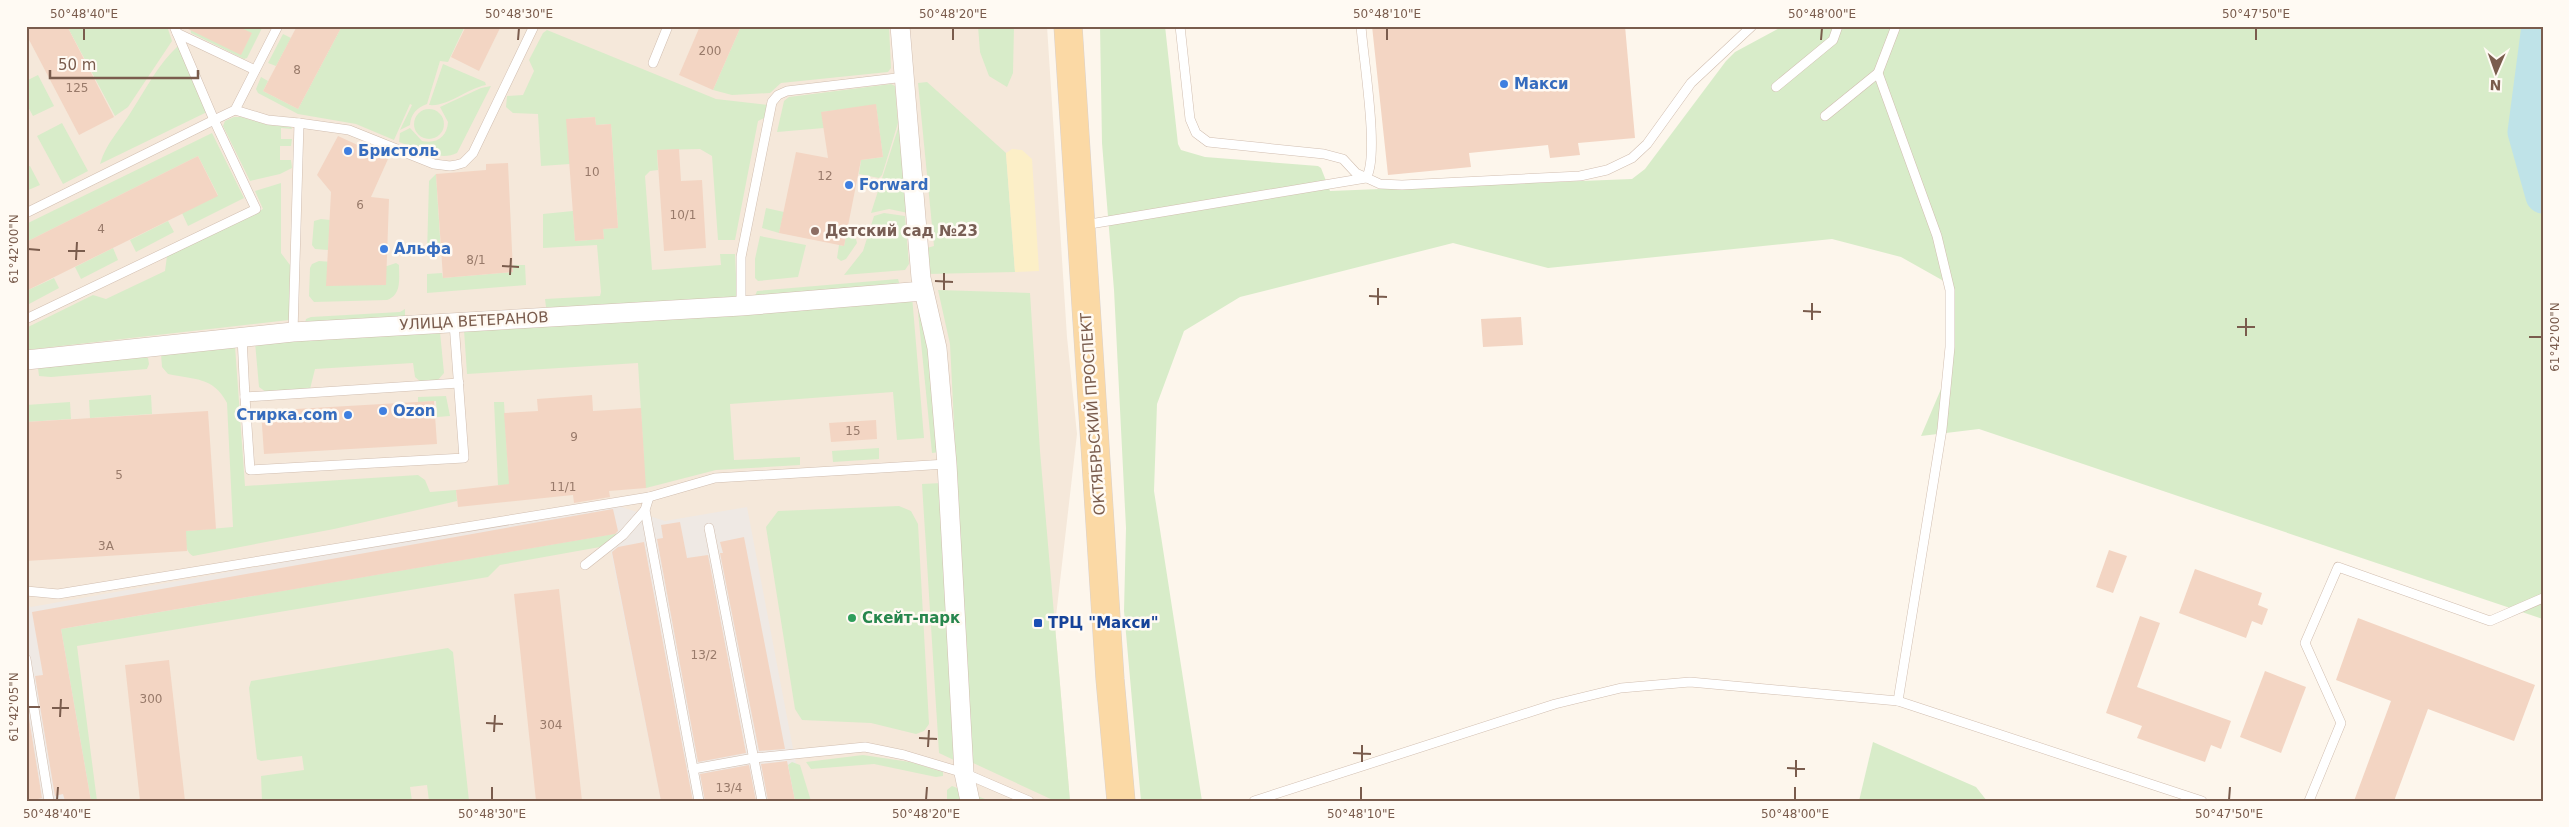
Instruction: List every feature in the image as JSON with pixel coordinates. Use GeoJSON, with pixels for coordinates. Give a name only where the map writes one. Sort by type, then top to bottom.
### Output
{"type":"FeatureCollection","features":[{"type":"Feature","properties":{"kind":"main road","name":"ОКТЯБРЬСКИЙ ПРОСПЕКТ"},"geometry":{"type":"LineString","coordinates":[[1068,26],[1109,659],[1121,801]]}},
{"type":"Feature","properties":{"kind":"street"},"geometry":{"type":"LineString","coordinates":[[900,26],[923,291],[937,348],[947,464],[964,773],[970,801]]}},
{"type":"Feature","properties":{"kind":"street","name":"УЛИЦА ВЕТЕРАНОВ"},"geometry":{"type":"LineString","coordinates":[[26,360],[294,332],[741,306],[923,291]]}},
{"type":"Feature","properties":{"kind":"lane"},"geometry":{"type":"LineString","coordinates":[[26,213],[235,110],[278,26]]}},
{"type":"Feature","properties":{"kind":"lane"},"geometry":{"type":"LineString","coordinates":[[235,110],[268,120],[349,130],[434,164],[450,166],[463,163],[473,153],[534,26]]}},
{"type":"Feature","properties":{"kind":"lane"},"geometry":{"type":"LineString","coordinates":[[653,63],[668,26]]}},
{"type":"Feature","properties":{"kind":"lane"},"geometry":{"type":"LineString","coordinates":[[1180,26],[1190,119],[1196,133],[1208,142],[1324,154],[1343,159],[1356,173],[1380,184],[1402,186],[1580,176],[1607,170],[1632,158],[1647,144],[1691,83],[1752,26]]}},
{"type":"Feature","properties":{"kind":"lane"},"geometry":{"type":"LineString","coordinates":[[1081,225],[1366,178],[1371,170],[1372,148],[1361,26]]}},
{"type":"Feature","properties":{"kind":"lane"},"geometry":{"type":"LineString","coordinates":[[1776,86],[1833,40],[1838,26]]}},
{"type":"Feature","properties":{"kind":"lane"},"geometry":{"type":"LineString","coordinates":[[1825,116],[1878,73],[1896,26]]}},
{"type":"Feature","properties":{"kind":"lane"},"geometry":{"type":"LineString","coordinates":[[175,30],[255,70]]}},
{"type":"Feature","properties":{"kind":"lane"},"geometry":{"type":"LineString","coordinates":[[26,319],[256,209],[214,120],[175,30]]}},
{"type":"Feature","properties":{"kind":"lane"},"geometry":{"type":"LineString","coordinates":[[1878,73],[1937,236],[1950,290],[1950,347],[1942,429],[1898,701]]}},
{"type":"Feature","properties":{"kind":"lane"},"geometry":{"type":"LineString","coordinates":[[741,306],[742,257],[772,102],[786,92],[905,76]]}},
{"type":"Feature","properties":{"kind":"lane"},"geometry":{"type":"LineString","coordinates":[[294,332],[299,123]]}},
{"type":"Feature","properties":{"kind":"lane"},"geometry":{"type":"LineString","coordinates":[[242,337],[250,470],[454,459],[464,458],[454,323]]}},
{"type":"Feature","properties":{"kind":"lane"},"geometry":{"type":"LineString","coordinates":[[245,397],[459,383]]}},
{"type":"Feature","properties":{"kind":"lane"},"geometry":{"type":"LineString","coordinates":[[26,591],[58,594],[649,497],[715,478],[947,464]]}},
{"type":"Feature","properties":{"kind":"lane"},"geometry":{"type":"LineString","coordinates":[[585,565],[623,535],[645,510],[649,497]]}},
{"type":"Feature","properties":{"kind":"lane"},"geometry":{"type":"LineString","coordinates":[[645,510],[699,801]]}},
{"type":"Feature","properties":{"kind":"lane"},"geometry":{"type":"LineString","coordinates":[[709,528],[762,801]]}},
{"type":"Feature","properties":{"kind":"lane"},"geometry":{"type":"LineString","coordinates":[[2309,801],[2341,723],[2305,643],[2338,567],[2490,621],[2543,598]]}},
{"type":"Feature","properties":{"kind":"lane"},"geometry":{"type":"LineString","coordinates":[[26,659],[49,801]]}},
{"type":"Feature","properties":{"kind":"lane"},"geometry":{"type":"LineString","coordinates":[[1254,801],[1555,704],[1621,688],[1690,682],[1898,701],[2202,801]]}},
{"type":"Feature","properties":{"kind":"lane"},"geometry":{"type":"LineString","coordinates":[[693,769],[754,758],[865,747],[904,755],[964,773],[1029,801]]}},
{"type":"Feature","properties":{"kind":"shaded area"},"geometry":{"type":"Polygon","coordinates":[[[26,26],[1047,26],[1067,337],[1077,434],[1055,625],[1070,801],[26,801],[26,26]]]}},
{"type":"Feature","properties":{"kind":"shaded area"},"geometry":{"type":"Polygon","coordinates":[[[612,504],[665,521],[747,507],[803,801],[661,801],[608,537],[64,633],[93,801],[26,801],[26,605],[31,607],[612,504]]]}},
{"type":"Feature","properties":{"kind":"green space"},"geometry":{"type":"Polygon","coordinates":[[[67,26],[167,26],[172,41],[128,107],[115,116],[67,26]]]}},
{"type":"Feature","properties":{"kind":"green space"},"geometry":{"type":"Polygon","coordinates":[[[190,26],[263,26],[247,58],[244,59],[191,33],[190,26]]]}},
{"type":"Feature","properties":{"kind":"green space"},"geometry":{"type":"Polygon","coordinates":[[[342,26],[465,26],[448,62],[440,61],[427,104],[415,112],[410,125],[400,130],[412,105],[410,104],[394,140],[356,124],[298,114],[258,93],[256,89],[261,77],[268,81],[263,91],[298,109],[342,26]]]}},
{"type":"Feature","properties":{"kind":"green space"},"geometry":{"type":"Polygon","coordinates":[[[741,26],[889,26],[891,68],[888,72],[781,83],[770,93],[732,95],[713,90],[741,26]]]}},
{"type":"Feature","properties":{"kind":"green space"},"geometry":{"type":"Polygon","coordinates":[[[978,26],[1014,26],[1013,73],[1007,87],[989,76],[980,52],[978,26]]]}},
{"type":"Feature","properties":{"kind":"green space"},"geometry":{"type":"Polygon","coordinates":[[[1100,26],[1165,26],[1178,144],[1181,150],[1205,157],[1318,166],[1321,168],[1330,191],[1632,179],[1645,169],[1726,61],[1735,52],[1783,26],[2543,26],[2543,619],[1979,429],[1921,436],[1947,375],[1949,284],[1901,257],[1832,239],[1548,268],[1453,243],[1240,297],[1184,331],[1157,404],[1154,491],[1202,801],[1141,801],[1124,611],[1126,528],[1114,290],[1102,143],[1100,26]]]}},
{"type":"Feature","properties":{"kind":"green space"},"geometry":{"type":"Polygon","coordinates":[[[547,30],[716,99],[768,105],[766,117],[758,121],[735,240],[718,240],[712,156],[700,149],[657,150],[658,170],[650,171],[645,176],[652,270],[721,265],[720,254],[735,254],[737,297],[549,311],[546,307],[545,299],[600,296],[601,292],[597,245],[543,248],[543,214],[573,211],[575,241],[604,239],[603,229],[618,228],[611,124],[596,125],[595,117],[567,119],[570,164],[541,166],[538,114],[513,113],[506,107],[507,96],[523,95],[534,71],[529,60],[543,33],[547,30]]]}},
{"type":"Feature","properties":{"kind":"green space"},"geometry":{"type":"Polygon","coordinates":[[[283,34],[291,38],[276,66],[268,63],[283,34]]]}},
{"type":"Feature","properties":{"kind":"green space"},"geometry":{"type":"Polygon","coordinates":[[[179,45],[207,112],[100,164],[110,143],[153,77],[179,45]]]}},
{"type":"Feature","properties":{"kind":"green space"},"geometry":{"type":"Polygon","coordinates":[[[443,64],[485,82],[486,85],[471,90],[450,101],[429,105],[443,64]]]}},
{"type":"Feature","properties":{"kind":"green space"},"geometry":{"type":"Polygon","coordinates":[[[38,75],[54,106],[33,116],[26,103],[26,81],[38,75]]]}},
{"type":"Feature","properties":{"kind":"green space"},"geometry":{"type":"Polygon","coordinates":[[[927,82],[1006,153],[1015,272],[928,274],[927,248],[934,246],[918,83],[927,82]]]}},
{"type":"Feature","properties":{"kind":"green space"},"geometry":{"type":"Polygon","coordinates":[[[891,84],[895,86],[898,123],[882,175],[879,178],[859,174],[861,160],[883,157],[876,105],[822,112],[824,128],[777,132],[784,101],[789,97],[891,84]]]}},
{"type":"Feature","properties":{"kind":"green space"},"geometry":{"type":"Polygon","coordinates":[[[491,86],[457,153],[443,156],[435,155],[399,142],[400,133],[410,128],[422,141],[437,140],[446,132],[448,122],[440,107],[481,88],[491,86]]]}},
{"type":"Feature","properties":{"kind":"green space"},"geometry":{"type":"Polygon","coordinates":[[[429,109],[440,113],[444,124],[440,135],[429,139],[418,135],[414,124],[418,113],[429,109]]]}},
{"type":"Feature","properties":{"kind":"green space"},"geometry":{"type":"Polygon","coordinates":[[[234,117],[241,117],[268,125],[291,127],[292,129],[281,128],[281,139],[292,139],[291,146],[280,146],[280,160],[291,160],[292,168],[280,174],[250,181],[223,126],[225,121],[234,117]]]}},
{"type":"Feature","properties":{"kind":"green space"},"geometry":{"type":"Polygon","coordinates":[[[900,122],[908,213],[889,209],[871,213],[900,122]]]}},
{"type":"Feature","properties":{"kind":"green space"},"geometry":{"type":"Polygon","coordinates":[[[62,123],[88,171],[63,184],[37,136],[62,123]]]}},
{"type":"Feature","properties":{"kind":"green space"},"geometry":{"type":"Polygon","coordinates":[[[212,133],[244,198],[188,226],[182,213],[218,195],[198,156],[26,242],[26,224],[212,133]]]}},
{"type":"Feature","properties":{"kind":"green space"},"geometry":{"type":"Polygon","coordinates":[[[30,166],[40,185],[26,191],[26,167],[30,166]]]}},
{"type":"Feature","properties":{"kind":"green space"},"geometry":{"type":"Polygon","coordinates":[[[436,174],[441,253],[427,254],[429,181],[436,174]]]}},
{"type":"Feature","properties":{"kind":"green space"},"geometry":{"type":"Polygon","coordinates":[[[281,183],[281,253],[290,265],[289,320],[26,350],[26,328],[93,295],[106,299],[165,271],[167,256],[263,209],[255,191],[281,183]]]}},
{"type":"Feature","properties":{"kind":"green space"},"geometry":{"type":"Polygon","coordinates":[[[766,208],[784,212],[779,233],[762,228],[766,208]]]}},
{"type":"Feature","properties":{"kind":"green space"},"geometry":{"type":"Polygon","coordinates":[[[884,213],[905,216],[909,264],[905,270],[844,275],[863,251],[874,216],[884,213]]]}},
{"type":"Feature","properties":{"kind":"green space"},"geometry":{"type":"Polygon","coordinates":[[[321,219],[330,220],[328,250],[315,249],[312,245],[314,221],[321,219]]]}},
{"type":"Feature","properties":{"kind":"green space"},"geometry":{"type":"Polygon","coordinates":[[[168,221],[174,232],[136,252],[130,240],[168,221]]]}},
{"type":"Feature","properties":{"kind":"green space"},"geometry":{"type":"Polygon","coordinates":[[[760,236],[806,245],[798,277],[758,281],[755,278],[755,259],[760,236]]]}},
{"type":"Feature","properties":{"kind":"green space"},"geometry":{"type":"Polygon","coordinates":[[[846,236],[856,239],[857,243],[846,259],[841,261],[837,258],[839,245],[844,246],[846,236]]]}},
{"type":"Feature","properties":{"kind":"green space"},"geometry":{"type":"Polygon","coordinates":[[[113,248],[118,260],[81,279],[75,267],[113,248]]]}},
{"type":"Feature","properties":{"kind":"green space"},"geometry":{"type":"Polygon","coordinates":[[[319,261],[387,266],[396,263],[399,265],[399,286],[392,298],[387,300],[314,302],[309,296],[310,268],[312,264],[319,261]]]}},
{"type":"Feature","properties":{"kind":"green space"},"geometry":{"type":"Polygon","coordinates":[[[513,265],[525,265],[526,285],[427,293],[427,274],[442,273],[443,278],[513,272],[513,265]]]}},
{"type":"Feature","properties":{"kind":"green space"},"geometry":{"type":"Polygon","coordinates":[[[54,278],[59,288],[29,304],[26,291],[54,278]]]}},
{"type":"Feature","properties":{"kind":"green space"},"geometry":{"type":"Polygon","coordinates":[[[898,279],[901,289],[755,296],[757,291],[898,279]]]}},
{"type":"Feature","properties":{"kind":"green space"},"geometry":{"type":"Polygon","coordinates":[[[938,290],[1030,293],[1040,451],[1070,801],[1055,801],[971,762],[950,344],[938,290]]]}},
{"type":"Feature","properties":{"kind":"green space"},"geometry":{"type":"Polygon","coordinates":[[[912,296],[924,438],[897,440],[893,392],[730,404],[734,460],[800,457],[800,465],[716,470],[646,488],[498,485],[494,402],[504,402],[508,470],[644,461],[638,363],[467,374],[464,330],[912,296]]]}},
{"type":"Feature","properties":{"kind":"green space"},"geometry":{"type":"Polygon","coordinates":[[[405,309],[405,320],[305,323],[306,319],[311,317],[400,312],[405,309]]]}},
{"type":"Feature","properties":{"kind":"green space"},"geometry":{"type":"Polygon","coordinates":[[[918,312],[924,316],[940,452],[932,453],[918,312]]]}},
{"type":"Feature","properties":{"kind":"green space"},"geometry":{"type":"Polygon","coordinates":[[[440,332],[444,373],[437,381],[421,382],[415,377],[413,363],[315,369],[310,389],[266,392],[259,387],[255,342],[440,332]]]}},
{"type":"Feature","properties":{"kind":"green space"},"geometry":{"type":"Polygon","coordinates":[[[235,346],[245,486],[418,475],[425,480],[430,492],[456,490],[457,501],[334,529],[193,556],[190,554],[187,549],[186,531],[233,527],[227,403],[222,394],[209,384],[168,374],[162,367],[161,354],[235,346]]]}},
{"type":"Feature","properties":{"kind":"green space"},"geometry":{"type":"Polygon","coordinates":[[[141,356],[148,358],[149,364],[147,369],[51,377],[39,376],[38,368],[40,364],[141,356]]]}},
{"type":"Feature","properties":{"kind":"green space"},"geometry":{"type":"Polygon","coordinates":[[[151,395],[152,414],[90,418],[89,400],[151,395]]]}},
{"type":"Feature","properties":{"kind":"green space"},"geometry":{"type":"Polygon","coordinates":[[[446,396],[450,416],[437,417],[436,401],[418,402],[418,397],[446,396]]]}},
{"type":"Feature","properties":{"kind":"green space"},"geometry":{"type":"Polygon","coordinates":[[[70,402],[71,419],[26,422],[26,405],[70,402]]]}},
{"type":"Feature","properties":{"kind":"green space"},"geometry":{"type":"Polygon","coordinates":[[[879,448],[879,459],[833,462],[832,451],[879,448]]]}},
{"type":"Feature","properties":{"kind":"green space"},"geometry":{"type":"Polygon","coordinates":[[[942,483],[958,762],[939,753],[922,484],[942,483]]]}},
{"type":"Feature","properties":{"kind":"green space","name":"Скейт-парк"},"geometry":{"type":"Polygon","coordinates":[[[899,506],[911,511],[918,524],[929,724],[924,731],[916,734],[871,723],[802,720],[795,709],[766,527],[778,511],[899,506]]]}},
{"type":"Feature","properties":{"kind":"green space"},"geometry":{"type":"Polygon","coordinates":[[[619,533],[600,547],[500,565],[488,577],[77,646],[97,801],[91,801],[61,629],[619,533]]]}},
{"type":"Feature","properties":{"kind":"green space"},"geometry":{"type":"Polygon","coordinates":[[[448,648],[453,652],[469,801],[429,801],[427,785],[410,787],[412,801],[262,801],[261,776],[304,770],[302,756],[261,761],[257,759],[249,688],[251,681],[448,648]]]}},
{"type":"Feature","properties":{"kind":"green space"},"geometry":{"type":"Polygon","coordinates":[[[1873,742],[1976,787],[1987,801],[1859,801],[1873,742]]]}},
{"type":"Feature","properties":{"kind":"green space"},"geometry":{"type":"Polygon","coordinates":[[[863,755],[910,762],[943,772],[943,776],[936,777],[874,764],[811,769],[806,762],[863,755]]]}},
{"type":"Feature","properties":{"kind":"green space"},"geometry":{"type":"Polygon","coordinates":[[[792,762],[800,765],[811,801],[795,801],[788,765],[792,762]]]}},
{"type":"Feature","properties":{"kind":"green space"},"geometry":{"type":"Polygon","coordinates":[[[952,786],[990,801],[947,801],[947,790],[952,786]]]}},
{"type":"Feature","properties":{"kind":"sand"},"geometry":{"type":"Polygon","coordinates":[[[1012,149],[1022,150],[1032,159],[1039,271],[1015,272],[1006,153],[1012,149]]]}},
{"type":"Feature","properties":{"kind":"building"},"geometry":{"type":"Polygon","coordinates":[[[26,26],[67,26],[114,117],[79,135],[26,34],[26,26]]]}},
{"type":"Feature","properties":{"kind":"building"},"geometry":{"type":"Polygon","coordinates":[[[182,26],[237,26],[252,33],[241,55],[182,26]]]}},
{"type":"Feature","properties":{"kind":"building"},"geometry":{"type":"Polygon","coordinates":[[[297,26],[342,26],[298,109],[263,91],[297,26]]]}},
{"type":"Feature","properties":{"kind":"building"},"geometry":{"type":"Polygon","coordinates":[[[466,26],[501,26],[479,71],[451,57],[466,26]]]}},
{"type":"Feature","properties":{"kind":"building"},"geometry":{"type":"Polygon","coordinates":[[[700,26],[741,26],[713,90],[679,75],[700,26]]]}},
{"type":"Feature","properties":{"kind":"building","name":"Макси"},"geometry":{"type":"Polygon","coordinates":[[[1372,26],[1625,26],[1635,138],[1578,143],[1580,155],[1550,158],[1548,145],[1469,153],[1471,167],[1388,175],[1372,26]]]}},
{"type":"Feature","properties":{"kind":"building"},"geometry":{"type":"Polygon","coordinates":[[[876,104],[883,157],[861,160],[844,246],[779,233],[796,152],[828,158],[821,112],[876,104]]]}},
{"type":"Feature","properties":{"kind":"building"},"geometry":{"type":"Polygon","coordinates":[[[595,117],[596,125],[611,124],[618,228],[603,229],[604,239],[575,241],[566,119],[595,117]]]}},
{"type":"Feature","properties":{"kind":"building"},"geometry":{"type":"Polygon","coordinates":[[[338,136],[388,159],[371,197],[389,199],[386,285],[326,286],[331,192],[317,175],[338,136]]]}},
{"type":"Feature","properties":{"kind":"building"},"geometry":{"type":"Polygon","coordinates":[[[679,149],[681,181],[702,180],[706,248],[664,251],[657,150],[679,149]]]}},
{"type":"Feature","properties":{"kind":"building"},"geometry":{"type":"Polygon","coordinates":[[[198,156],[218,196],[26,291],[26,242],[198,156]]]}},
{"type":"Feature","properties":{"kind":"building"},"geometry":{"type":"Polygon","coordinates":[[[508,163],[513,272],[443,278],[436,174],[486,170],[486,164],[508,163]]]}},
{"type":"Feature","properties":{"kind":"building"},"geometry":{"type":"Polygon","coordinates":[[[1521,317],[1523,345],[1483,347],[1481,319],[1521,317]]]}},
{"type":"Feature","properties":{"kind":"building"},"geometry":{"type":"Polygon","coordinates":[[[592,395],[593,411],[641,408],[646,488],[609,491],[610,497],[574,503],[573,495],[458,507],[456,490],[509,484],[504,413],[538,411],[537,399],[592,395]]]}},
{"type":"Feature","properties":{"kind":"building"},"geometry":{"type":"Polygon","coordinates":[[[434,401],[437,444],[264,454],[261,411],[434,401]]]}},
{"type":"Feature","properties":{"kind":"building"},"geometry":{"type":"Polygon","coordinates":[[[208,411],[216,529],[186,531],[187,551],[26,561],[26,422],[208,411]]]}},
{"type":"Feature","properties":{"kind":"building"},"geometry":{"type":"Polygon","coordinates":[[[876,420],[877,439],[831,442],[829,423],[876,420]]]}},
{"type":"Feature","properties":{"kind":"building"},"geometry":{"type":"Polygon","coordinates":[[[613,509],[618,531],[615,534],[61,629],[91,801],[65,801],[63,794],[55,796],[35,676],[43,675],[32,612],[613,509]]]}},
{"type":"Feature","properties":{"kind":"building"},"geometry":{"type":"Polygon","coordinates":[[[680,522],[687,558],[708,555],[746,753],[698,762],[657,539],[663,538],[661,525],[680,522]]]}},
{"type":"Feature","properties":{"kind":"building"},"geometry":{"type":"Polygon","coordinates":[[[744,537],[785,749],[759,751],[720,553],[723,553],[720,542],[744,537]]]}},
{"type":"Feature","properties":{"kind":"building"},"geometry":{"type":"Polygon","coordinates":[[[644,542],[693,801],[661,801],[612,552],[618,547],[644,542]]]}},
{"type":"Feature","properties":{"kind":"building"},"geometry":{"type":"Polygon","coordinates":[[[2109,550],[2127,556],[2113,593],[2096,587],[2109,550]]]}},
{"type":"Feature","properties":{"kind":"building"},"geometry":{"type":"Polygon","coordinates":[[[2195,569],[2262,593],[2258,605],[2268,609],[2262,625],[2252,621],[2246,638],[2179,613],[2195,569]]]}},
{"type":"Feature","properties":{"kind":"building"},"geometry":{"type":"Polygon","coordinates":[[[559,589],[582,801],[536,801],[514,594],[559,589]]]}},
{"type":"Feature","properties":{"kind":"building"},"geometry":{"type":"Polygon","coordinates":[[[2140,616],[2160,623],[2137,687],[2231,721],[2221,749],[2211,745],[2205,762],[2137,738],[2142,726],[2106,713],[2140,616]]]}},
{"type":"Feature","properties":{"kind":"building"},"geometry":{"type":"Polygon","coordinates":[[[2358,618],[2535,685],[2514,741],[2428,709],[2394,801],[2354,801],[2391,701],[2336,680],[2358,618]]]}},
{"type":"Feature","properties":{"kind":"building"},"geometry":{"type":"Polygon","coordinates":[[[169,660],[185,801],[140,801],[125,665],[169,660]]]}},
{"type":"Feature","properties":{"kind":"building"},"geometry":{"type":"Polygon","coordinates":[[[2265,671],[2306,687],[2281,753],[2240,737],[2265,671]]]}},
{"type":"Feature","properties":{"kind":"building"},"geometry":{"type":"Polygon","coordinates":[[[26,700],[42,798],[29,801],[26,801],[26,700]]]}},
{"type":"Feature","properties":{"kind":"building"},"geometry":{"type":"Polygon","coordinates":[[[787,761],[795,801],[768,801],[761,764],[787,761]]]}},
{"type":"Feature","properties":{"kind":"building"},"geometry":{"type":"Polygon","coordinates":[[[749,765],[756,801],[705,801],[700,774],[749,765]]]}},
{"type":"Feature","properties":{"kind":"waterway"},"geometry":{"type":"LineString","coordinates":[[2539,26],[2525,132],[2543,196]]}},
{"type":"Feature","properties":{"kind":"place","name":"Макси"},"geometry":{"type":"Point","coordinates":[1504,84]}},
{"type":"Feature","properties":{"kind":"place","name":"Бристоль"},"geometry":{"type":"Point","coordinates":[348,151]}},
{"type":"Feature","properties":{"kind":"place","name":"Forward"},"geometry":{"type":"Point","coordinates":[849,185]}},
{"type":"Feature","properties":{"kind":"place","name":"Детский сад №23"},"geometry":{"type":"Point","coordinates":[815,231]}},
{"type":"Feature","properties":{"kind":"place","name":"Альфа"},"geometry":{"type":"Point","coordinates":[384,249]}},
{"type":"Feature","properties":{"kind":"place","name":"Ozon"},"geometry":{"type":"Point","coordinates":[383,411]}},
{"type":"Feature","properties":{"kind":"place","name":"Стирка.com"},"geometry":{"type":"Point","coordinates":[348,415]}},
{"type":"Feature","properties":{"kind":"place","name":"Скейт-парк"},"geometry":{"type":"Point","coordinates":[852,618]}},
{"type":"Feature","properties":{"kind":"place","name":"ТРЦ \"Макси\""},"geometry":{"type":"Point","coordinates":[1038,623]}}]}
